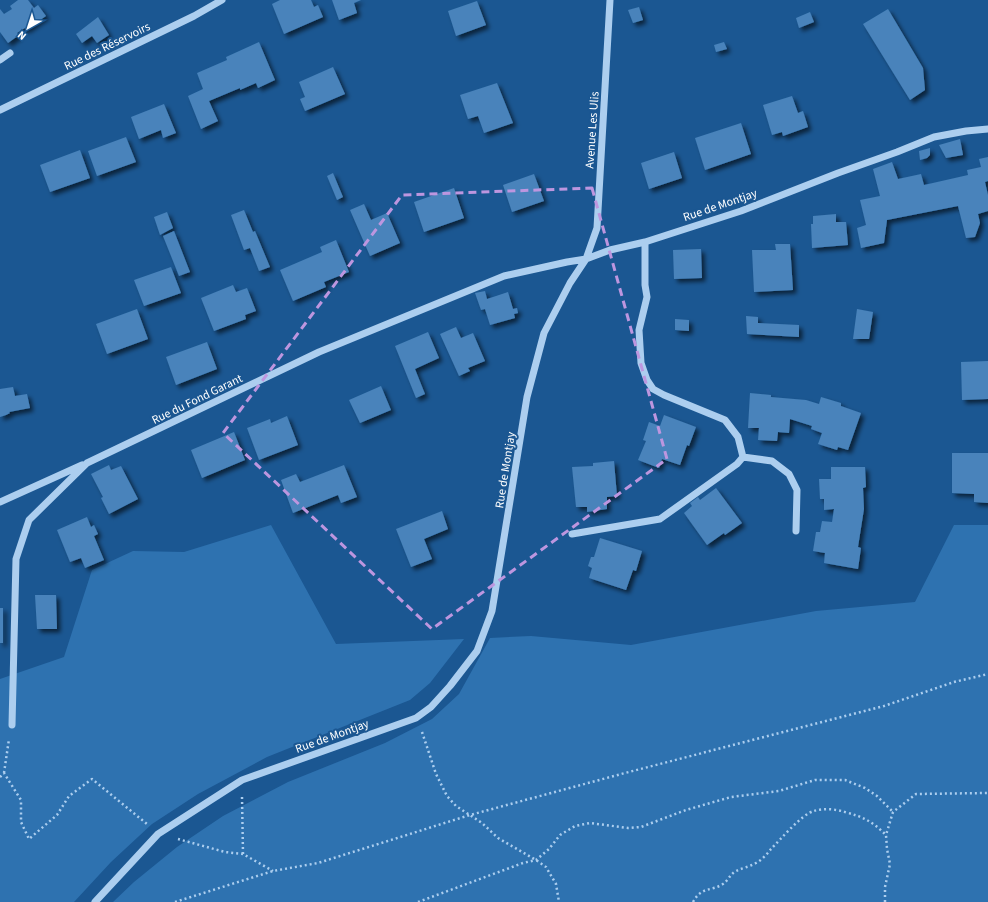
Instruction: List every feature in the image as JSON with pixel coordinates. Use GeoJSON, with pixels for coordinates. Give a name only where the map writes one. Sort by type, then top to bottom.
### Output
{"type":"FeatureCollection","features":[{"type":"Feature","properties":{"kind":"street","name":"Rue des Réservoirs"},"geometry":{"type":"LineString","coordinates":[[0,110],[194,16],[222,0]]}},
{"type":"Feature","properties":{"kind":"street","name":"Avenue Les Ulis"},"geometry":{"type":"LineString","coordinates":[[586,259],[597,228],[610,0]]}},
{"type":"Feature","properties":{"kind":"street"},"geometry":{"type":"LineString","coordinates":[[0,60],[10,53]]}},
{"type":"Feature","properties":{"kind":"street","name":"Rue de Montjay"},"geometry":{"type":"LineString","coordinates":[[95,902],[158,834],[242,780],[416,718],[431,707],[450,686],[477,651],[492,611],[528,397],[542,340],[544,333],[570,283],[586,259],[610,250],[645,242],[741,211],[934,137],[966,131],[988,129]]}},
{"type":"Feature","properties":{"kind":"street"},"geometry":{"type":"LineString","coordinates":[[645,242],[644,285],[647,297],[639,330],[641,363],[647,380],[654,389],[664,395],[725,420],[738,438],[743,457]]}},
{"type":"Feature","properties":{"kind":"street","name":"Rue du Fond Garant"},"geometry":{"type":"LineString","coordinates":[[12,725],[16,559],[29,520],[87,463],[319,352],[504,276],[586,259]]}},
{"type":"Feature","properties":{"kind":"street"},"geometry":{"type":"LineString","coordinates":[[743,457],[772,461],[789,474],[797,490],[796,531]]}},
{"type":"Feature","properties":{"kind":"street"},"geometry":{"type":"LineString","coordinates":[[572,534],[660,519],[737,464],[743,457]]}},
{"type":"Feature","properties":{"kind":"street"},"geometry":{"type":"LineString","coordinates":[[0,502],[87,463]]}},
{"type":"Feature","properties":{"kind":"path"},"geometry":{"type":"LineString","coordinates":[[175,902],[273,871],[318,863],[470,815],[884,706],[954,682],[988,674]]}},
{"type":"Feature","properties":{"kind":"path"},"geometry":{"type":"LineString","coordinates":[[416,718],[425,737],[436,774],[447,796],[456,806],[470,815],[498,838],[546,867],[556,884],[559,902]]}},
{"type":"Feature","properties":{"kind":"path"},"geometry":{"type":"LineString","coordinates":[[0,777],[4,773],[12,725]]}},
{"type":"Feature","properties":{"kind":"path"},"geometry":{"type":"LineString","coordinates":[[4,773],[21,800],[21,822],[29,839],[57,816],[69,796],[92,779],[158,834],[225,852],[243,854],[273,871]]}},
{"type":"Feature","properties":{"kind":"path"},"geometry":{"type":"LineString","coordinates":[[242,780],[243,854]]}},
{"type":"Feature","properties":{"kind":"path"},"geometry":{"type":"LineString","coordinates":[[418,902],[536,860],[560,835],[575,826],[590,823],[628,828],[641,827],[686,810],[731,797],[778,791],[815,780],[845,780],[865,788],[877,796],[893,812]]}},
{"type":"Feature","properties":{"kind":"path"},"geometry":{"type":"LineString","coordinates":[[885,902],[885,887],[890,864],[886,835],[893,812],[898,806],[916,794],[988,793]]}},
{"type":"Feature","properties":{"kind":"path"},"geometry":{"type":"LineString","coordinates":[[693,902],[703,891],[723,883],[737,870],[756,863],[763,858],[787,833],[813,811],[839,810],[861,816],[874,823],[886,835]]}},
{"type":"Feature","properties":{"kind":"highlighted area"},"geometry":{"type":"Polygon","coordinates":[[[592,188],[667,459],[432,629],[223,433],[402,195],[592,188]]]}},
{"type":"Feature","properties":{"kind":"shaded area"},"geometry":{"type":"Polygon","coordinates":[[[271,525],[336,644],[464,639],[430,683],[410,700],[267,757],[198,794],[152,824],[111,862],[74,902],[0,902],[0,679],[64,657],[92,570],[133,551],[184,552],[271,525]]]}},
{"type":"Feature","properties":{"kind":"shaded area"},"geometry":{"type":"Polygon","coordinates":[[[954,525],[988,525],[988,902],[113,902],[134,882],[177,847],[223,816],[288,782],[385,743],[432,719],[459,694],[490,638],[531,636],[631,645],[816,611],[915,602],[954,525]]]}},
{"type":"Feature","properties":{"kind":"building"},"geometry":{"type":"Polygon","coordinates":[[[18,0],[28,0],[34,8],[38,5],[46,16],[26,30],[25,28],[17,33],[19,35],[8,43],[0,32],[0,9],[4,14],[12,9],[10,6],[18,0]]]}},
{"type":"Feature","properties":{"kind":"building"},"geometry":{"type":"Polygon","coordinates":[[[280,0],[311,0],[314,7],[318,5],[323,17],[284,34],[272,4],[280,0]]]}},
{"type":"Feature","properties":{"kind":"building"},"geometry":{"type":"Polygon","coordinates":[[[332,0],[361,0],[354,3],[357,13],[339,20],[332,0]]]}},
{"type":"Feature","properties":{"kind":"building"},"geometry":{"type":"Polygon","coordinates":[[[477,1],[486,25],[456,36],[448,11],[477,1]]]}},
{"type":"Feature","properties":{"kind":"building"},"geometry":{"type":"Polygon","coordinates":[[[639,7],[643,20],[633,23],[628,10],[639,7]]]}},
{"type":"Feature","properties":{"kind":"building"},"geometry":{"type":"Polygon","coordinates":[[[888,9],[923,68],[925,90],[910,100],[863,24],[888,9]]]}},
{"type":"Feature","properties":{"kind":"building"},"geometry":{"type":"Polygon","coordinates":[[[810,12],[814,22],[799,28],[796,18],[810,12]]]}},
{"type":"Feature","properties":{"kind":"building"},"geometry":{"type":"Polygon","coordinates":[[[98,17],[109,35],[97,43],[92,36],[82,43],[76,34],[98,17]]]}},
{"type":"Feature","properties":{"kind":"building"},"geometry":{"type":"Polygon","coordinates":[[[259,42],[275,80],[258,88],[256,83],[240,90],[240,88],[209,101],[218,121],[201,129],[188,96],[203,89],[197,73],[227,60],[226,57],[259,42]]]}},
{"type":"Feature","properties":{"kind":"building"},"geometry":{"type":"Polygon","coordinates":[[[724,42],[727,49],[716,52],[714,45],[724,42]]]}},
{"type":"Feature","properties":{"kind":"building"},"geometry":{"type":"Polygon","coordinates":[[[333,67],[345,94],[305,111],[300,99],[305,97],[299,82],[333,67]]]}},
{"type":"Feature","properties":{"kind":"building"},"geometry":{"type":"Polygon","coordinates":[[[497,83],[513,123],[484,133],[478,116],[468,119],[460,95],[497,83]]]}},
{"type":"Feature","properties":{"kind":"building"},"geometry":{"type":"Polygon","coordinates":[[[792,96],[798,113],[803,111],[808,127],[783,136],[782,132],[772,135],[763,105],[792,96]]]}},
{"type":"Feature","properties":{"kind":"building"},"geometry":{"type":"Polygon","coordinates":[[[164,104],[176,133],[163,138],[161,130],[139,139],[131,117],[164,104]]]}},
{"type":"Feature","properties":{"kind":"building"},"geometry":{"type":"Polygon","coordinates":[[[741,123],[751,154],[705,170],[695,138],[741,123]]]}},
{"type":"Feature","properties":{"kind":"building"},"geometry":{"type":"Polygon","coordinates":[[[126,137],[136,162],[97,176],[88,151],[126,137]]]}},
{"type":"Feature","properties":{"kind":"building"},"geometry":{"type":"Polygon","coordinates":[[[960,139],[963,155],[946,158],[939,145],[960,139]]]}},
{"type":"Feature","properties":{"kind":"building"},"geometry":{"type":"Polygon","coordinates":[[[930,148],[930,155],[927,158],[920,160],[919,151],[930,148]]]}},
{"type":"Feature","properties":{"kind":"building"},"geometry":{"type":"Polygon","coordinates":[[[80,150],[90,178],[50,192],[40,165],[80,150]]]}},
{"type":"Feature","properties":{"kind":"building"},"geometry":{"type":"Polygon","coordinates":[[[674,152],[682,178],[649,189],[641,163],[674,152]]]}},
{"type":"Feature","properties":{"kind":"building"},"geometry":{"type":"Polygon","coordinates":[[[988,157],[988,181],[985,182],[988,195],[988,211],[978,214],[980,223],[975,237],[966,238],[958,206],[887,220],[884,243],[861,248],[857,228],[866,225],[860,200],[880,196],[873,169],[892,162],[898,179],[921,174],[924,185],[968,175],[967,170],[981,167],[979,159],[988,157]]]}},
{"type":"Feature","properties":{"kind":"building"},"geometry":{"type":"Polygon","coordinates":[[[333,173],[343,197],[337,200],[327,176],[333,173]]]}},
{"type":"Feature","properties":{"kind":"building"},"geometry":{"type":"Polygon","coordinates":[[[534,174],[544,201],[512,212],[503,185],[534,174]]]}},
{"type":"Feature","properties":{"kind":"building"},"geometry":{"type":"Polygon","coordinates":[[[454,188],[464,218],[424,232],[414,202],[454,188]]]}},
{"type":"Feature","properties":{"kind":"building"},"geometry":{"type":"Polygon","coordinates":[[[364,204],[371,220],[387,213],[400,243],[370,256],[350,210],[364,204]]]}},
{"type":"Feature","properties":{"kind":"building"},"geometry":{"type":"Polygon","coordinates":[[[244,210],[253,232],[255,231],[270,267],[259,271],[250,248],[244,250],[231,215],[244,210]]]}},
{"type":"Feature","properties":{"kind":"building"},"geometry":{"type":"Polygon","coordinates":[[[167,212],[173,228],[160,235],[154,217],[167,212]]]}},
{"type":"Feature","properties":{"kind":"building"},"geometry":{"type":"Polygon","coordinates":[[[836,214],[836,222],[846,222],[848,245],[812,248],[811,224],[813,224],[813,216],[836,214]]]}},
{"type":"Feature","properties":{"kind":"building"},"geometry":{"type":"Polygon","coordinates":[[[174,231],[190,272],[179,276],[163,236],[174,231]]]}},
{"type":"Feature","properties":{"kind":"building"},"geometry":{"type":"Polygon","coordinates":[[[336,240],[349,272],[324,282],[326,287],[293,301],[280,270],[322,252],[320,247],[336,240]]]}},
{"type":"Feature","properties":{"kind":"building"},"geometry":{"type":"Polygon","coordinates":[[[775,244],[790,244],[793,290],[754,292],[752,250],[776,250],[775,244]]]}},
{"type":"Feature","properties":{"kind":"building"},"geometry":{"type":"Polygon","coordinates":[[[701,249],[702,278],[674,279],[673,250],[701,249]]]}},
{"type":"Feature","properties":{"kind":"building"},"geometry":{"type":"Polygon","coordinates":[[[171,267],[181,293],[144,306],[134,280],[171,267]]]}},
{"type":"Feature","properties":{"kind":"building"},"geometry":{"type":"Polygon","coordinates":[[[233,285],[236,292],[247,288],[256,311],[245,315],[246,319],[214,331],[201,298],[233,285]]]}},
{"type":"Feature","properties":{"kind":"building"},"geometry":{"type":"Polygon","coordinates":[[[485,291],[487,299],[508,292],[513,309],[517,308],[518,313],[514,314],[515,318],[490,325],[485,309],[481,310],[475,293],[485,291]]]}},
{"type":"Feature","properties":{"kind":"building"},"geometry":{"type":"Polygon","coordinates":[[[137,309],[148,339],[107,354],[96,324],[137,309]]]}},
{"type":"Feature","properties":{"kind":"building"},"geometry":{"type":"Polygon","coordinates":[[[857,309],[873,312],[869,339],[853,339],[857,309]]]}},
{"type":"Feature","properties":{"kind":"building"},"geometry":{"type":"Polygon","coordinates":[[[746,316],[758,317],[758,323],[799,325],[799,337],[747,334],[746,316]]]}},
{"type":"Feature","properties":{"kind":"building"},"geometry":{"type":"Polygon","coordinates":[[[675,319],[689,320],[689,331],[675,330],[675,319]]]}},
{"type":"Feature","properties":{"kind":"building"},"geometry":{"type":"Polygon","coordinates":[[[456,327],[461,338],[473,333],[485,361],[468,368],[470,371],[459,376],[440,334],[456,327]]]}},
{"type":"Feature","properties":{"kind":"building"},"geometry":{"type":"Polygon","coordinates":[[[428,332],[439,358],[415,369],[425,394],[416,398],[395,346],[428,332]]]}},
{"type":"Feature","properties":{"kind":"building"},"geometry":{"type":"Polygon","coordinates":[[[207,342],[217,369],[176,385],[166,357],[207,342]]]}},
{"type":"Feature","properties":{"kind":"building"},"geometry":{"type":"Polygon","coordinates":[[[988,361],[988,399],[962,400],[961,362],[988,361]]]}},
{"type":"Feature","properties":{"kind":"building"},"geometry":{"type":"Polygon","coordinates":[[[381,386],[391,410],[360,423],[349,400],[381,386]]]}},
{"type":"Feature","properties":{"kind":"building"},"geometry":{"type":"Polygon","coordinates":[[[13,387],[15,396],[27,394],[30,408],[9,412],[10,413],[0,417],[0,389],[13,387]]]}},
{"type":"Feature","properties":{"kind":"building"},"geometry":{"type":"Polygon","coordinates":[[[750,393],[771,395],[771,397],[806,400],[819,404],[821,397],[841,403],[841,406],[861,413],[848,450],[838,447],[837,450],[818,444],[822,433],[811,429],[812,426],[790,419],[789,433],[778,432],[777,441],[758,440],[759,428],[748,428],[750,393]]]}},
{"type":"Feature","properties":{"kind":"building"},"geometry":{"type":"Polygon","coordinates":[[[664,415],[696,427],[689,446],[687,445],[680,465],[662,459],[659,468],[638,460],[646,441],[643,440],[649,422],[660,426],[664,415]]]}},
{"type":"Feature","properties":{"kind":"building"},"geometry":{"type":"Polygon","coordinates":[[[287,416],[298,445],[259,460],[247,428],[270,419],[271,423],[287,416]]]}},
{"type":"Feature","properties":{"kind":"building"},"geometry":{"type":"Polygon","coordinates":[[[234,432],[245,460],[202,478],[191,450],[234,432]]]}},
{"type":"Feature","properties":{"kind":"building"},"geometry":{"type":"Polygon","coordinates":[[[952,453],[988,453],[988,503],[974,502],[974,494],[952,493],[952,453]]]}},
{"type":"Feature","properties":{"kind":"building"},"geometry":{"type":"Polygon","coordinates":[[[614,461],[617,496],[607,497],[607,509],[587,512],[587,507],[576,507],[572,467],[593,466],[593,463],[614,461]]]}},
{"type":"Feature","properties":{"kind":"building"},"geometry":{"type":"Polygon","coordinates":[[[109,465],[111,470],[121,466],[138,499],[109,514],[101,498],[103,497],[91,474],[109,465]]]}},
{"type":"Feature","properties":{"kind":"building"},"geometry":{"type":"Polygon","coordinates":[[[344,465],[357,497],[341,503],[338,495],[293,513],[281,480],[296,474],[300,482],[344,465]]]}},
{"type":"Feature","properties":{"kind":"building"},"geometry":{"type":"Polygon","coordinates":[[[831,467],[865,467],[866,487],[863,488],[864,509],[858,547],[861,548],[858,569],[824,563],[825,553],[813,551],[816,532],[820,532],[822,521],[832,522],[834,509],[824,510],[824,499],[820,499],[819,479],[831,479],[831,467]]]}},
{"type":"Feature","properties":{"kind":"building"},"geometry":{"type":"Polygon","coordinates":[[[716,488],[742,523],[707,545],[684,513],[692,506],[690,503],[698,497],[700,500],[716,488]]]}},
{"type":"Feature","properties":{"kind":"building"},"geometry":{"type":"Polygon","coordinates":[[[442,511],[448,529],[424,539],[432,559],[411,567],[396,529],[442,511]]]}},
{"type":"Feature","properties":{"kind":"building"},"geometry":{"type":"Polygon","coordinates":[[[87,517],[91,527],[94,525],[98,534],[94,536],[104,560],[85,568],[81,558],[70,562],[57,530],[87,517]]]}},
{"type":"Feature","properties":{"kind":"building"},"geometry":{"type":"Polygon","coordinates":[[[600,538],[642,551],[636,571],[633,570],[626,590],[589,578],[592,568],[588,566],[591,557],[594,557],[600,538]]]}},
{"type":"Feature","properties":{"kind":"building"},"geometry":{"type":"Polygon","coordinates":[[[35,595],[56,595],[57,629],[37,629],[35,595]]]}},
{"type":"Feature","properties":{"kind":"building"},"geometry":{"type":"Polygon","coordinates":[[[0,608],[3,608],[3,643],[0,643],[0,608]]]}}]}
